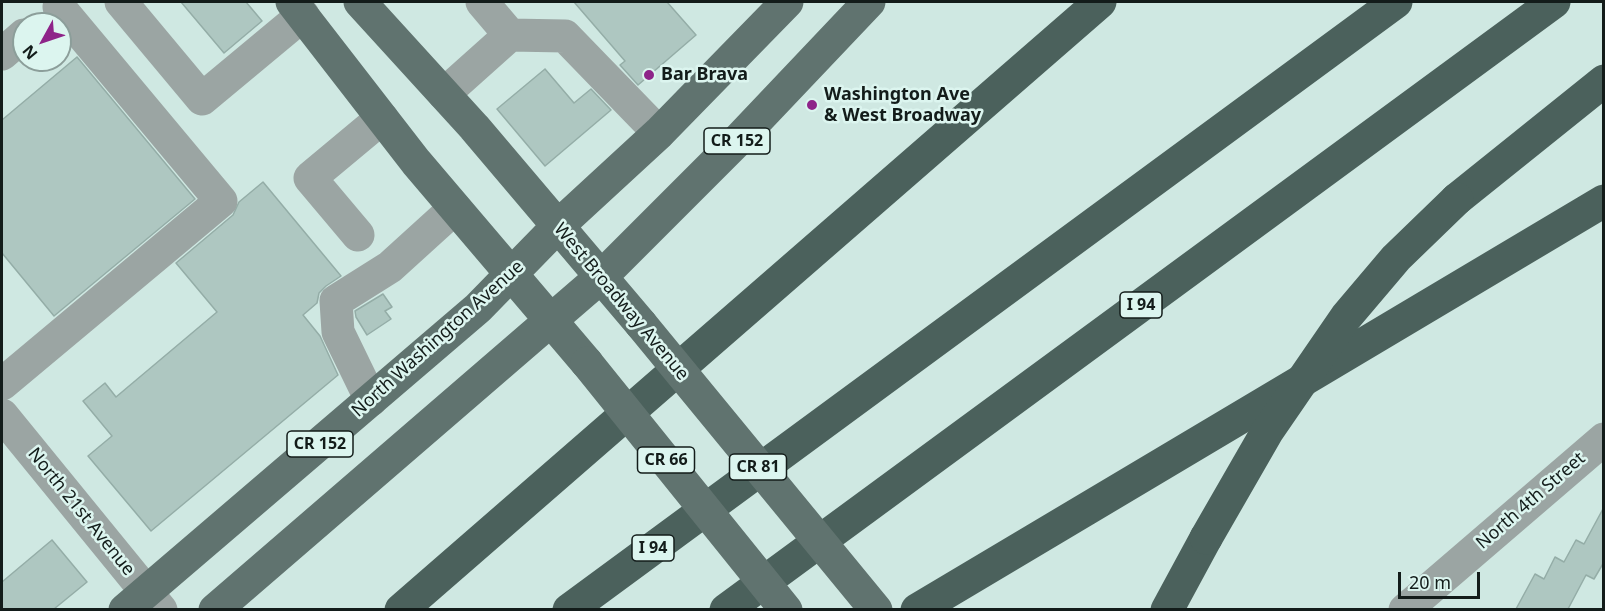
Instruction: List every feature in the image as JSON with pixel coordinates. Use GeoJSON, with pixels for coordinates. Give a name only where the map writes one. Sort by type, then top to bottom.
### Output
{"type":"FeatureCollection","features":[{"type":"Feature","properties":{"kind":"highway"},"geometry":{"type":"LineString","coordinates":[[401,609],[1100,2]]}},
{"type":"Feature","properties":{"kind":"highway","name":"I 94"},"geometry":{"type":"LineString","coordinates":[[569,609],[1396,2]]}},
{"type":"Feature","properties":{"kind":"highway","name":"I 94"},"geometry":{"type":"LineString","coordinates":[[726,609],[1554,2]]}},
{"type":"Feature","properties":{"kind":"highway"},"geometry":{"type":"LineString","coordinates":[[1167,609],[1267,432],[1346,316],[1396,258],[1457,199],[1604,81]]}},
{"type":"Feature","properties":{"kind":"highway"},"geometry":{"type":"LineString","coordinates":[[917,609],[1604,201]]}},
{"type":"Feature","properties":{"kind":"main road","name":"West Broadway Avenue"},"geometry":{"type":"LineString","coordinates":[[360,2],[444,94],[641,324],[876,609]]}},
{"type":"Feature","properties":{"kind":"main road","name":"North Washington Avenue"},"geometry":{"type":"LineString","coordinates":[[215,609],[532,298],[567,238],[659,133],[787,2]]}},
{"type":"Feature","properties":{"kind":"main road","name":"North Washington Avenue"},"geometry":{"type":"LineString","coordinates":[[144,604],[371,400],[478,308],[532,298],[601,277],[739,139],[869,2]]}},
{"type":"Feature","properties":{"kind":"main road","name":"CR 66"},"geometry":{"type":"LineString","coordinates":[[297,8],[455,208],[587,363],[786,609]]}},
{"type":"Feature","properties":{"kind":"street"},"geometry":{"type":"LineString","coordinates":[[121,2],[202,99],[297,8]]}},
{"type":"Feature","properties":{"kind":"street"},"geometry":{"type":"LineString","coordinates":[[482,2],[510,35]]}},
{"type":"Feature","properties":{"kind":"street"},"geometry":{"type":"LineString","coordinates":[[2,384],[221,201],[50,10]]}},
{"type":"Feature","properties":{"kind":"street"},"geometry":{"type":"LineString","coordinates":[[444,94],[510,35],[565,36],[659,133]]}},
{"type":"Feature","properties":{"kind":"street"},"geometry":{"type":"LineString","coordinates":[[358,235],[310,178],[382,118]]}},
{"type":"Feature","properties":{"kind":"street"},"geometry":{"type":"LineString","coordinates":[[371,400],[338,332],[336,301],[379,274],[455,208]]}},
{"type":"Feature","properties":{"kind":"street","name":"North 21st Avenue"},"geometry":{"type":"LineString","coordinates":[[2,415],[144,604]]}},
{"type":"Feature","properties":{"kind":"street","name":"North 4th Street"},"geometry":{"type":"LineString","coordinates":[[1405,609],[1604,439]]}},
{"type":"Feature","properties":{"kind":"building"},"geometry":{"type":"Polygon","coordinates":[[[181,2],[246,2],[262,21],[224,53],[181,2]]]}},
{"type":"Feature","properties":{"kind":"building"},"geometry":{"type":"Polygon","coordinates":[[[574,2],[667,2],[696,35],[638,85],[620,65],[625,61],[574,2]]]}},
{"type":"Feature","properties":{"kind":"building"},"geometry":{"type":"Polygon","coordinates":[[[77,57],[195,199],[54,316],[2,253],[2,120],[59,72],[72,72],[72,61],[77,57]]]}},
{"type":"Feature","properties":{"kind":"building"},"geometry":{"type":"Polygon","coordinates":[[[545,69],[574,103],[591,89],[611,110],[545,166],[497,109],[545,69]]]}},
{"type":"Feature","properties":{"kind":"building"},"geometry":{"type":"Polygon","coordinates":[[[263,182],[341,276],[319,293],[317,303],[303,315],[320,336],[338,375],[151,531],[88,456],[112,436],[83,401],[105,383],[116,397],[217,312],[176,263],[233,215],[239,202],[263,182]]]}},
{"type":"Feature","properties":{"kind":"building"},"geometry":{"type":"Polygon","coordinates":[[[383,294],[392,307],[385,311],[391,319],[367,335],[355,311],[383,294]]]}},
{"type":"Feature","properties":{"kind":"building"},"geometry":{"type":"Polygon","coordinates":[[[1604,507],[1604,562],[1594,579],[1586,575],[1568,609],[1516,609],[1535,574],[1544,579],[1555,557],[1564,562],[1576,540],[1584,544],[1604,507]]]}},
{"type":"Feature","properties":{"kind":"building"},"geometry":{"type":"Polygon","coordinates":[[[52,540],[87,582],[54,609],[2,609],[2,582],[52,540]]]}},
{"type":"Feature","properties":{"kind":"place","name":"Bar Brava"},"geometry":{"type":"Point","coordinates":[649,75]}},
{"type":"Feature","properties":{"kind":"place","name":"Washington Ave & West Broadway"},"geometry":{"type":"Point","coordinates":[812,105]}}]}
